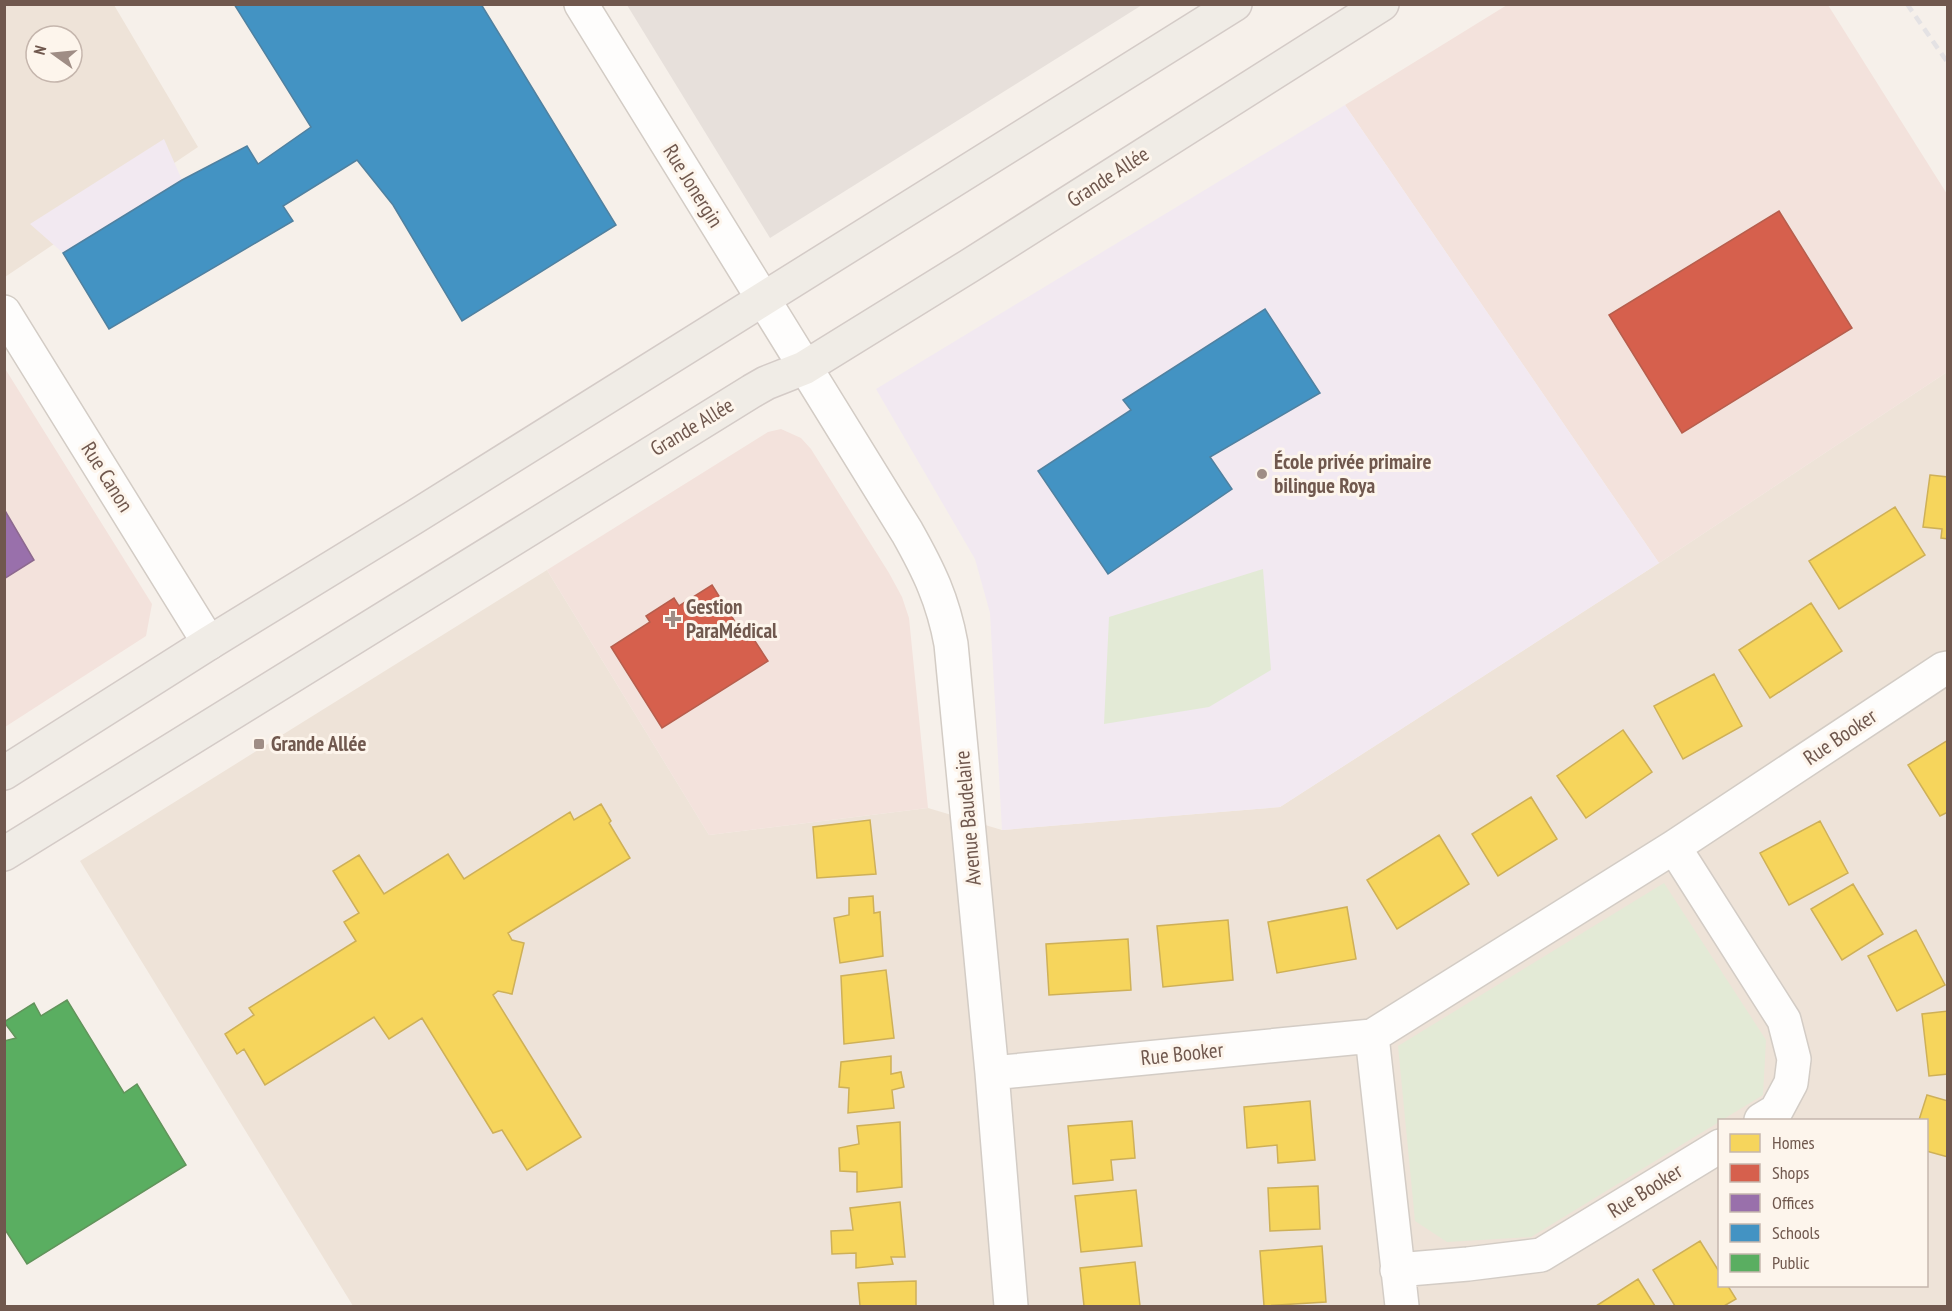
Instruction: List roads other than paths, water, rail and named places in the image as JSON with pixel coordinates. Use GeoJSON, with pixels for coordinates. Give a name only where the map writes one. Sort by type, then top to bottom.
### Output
{"type":"FeatureCollection","features":[{"type":"Feature","properties":{"kind":"main road"},"geometry":{"type":"LineString","coordinates":[[4,772],[1235,4]]}},
{"type":"Feature","properties":{"kind":"main road","name":"Grande Allée"},"geometry":{"type":"LineString","coordinates":[[4,854],[752,391],[804,368],[1382,4]]}},
{"type":"Feature","properties":{"kind":"street","name":"Rue Jonergin"},"geometry":{"type":"LineString","coordinates":[[581,4],[804,368]]}},
{"type":"Feature","properties":{"kind":"street","name":"Rue Canon"},"geometry":{"type":"LineString","coordinates":[[4,312],[209,643]]}},
{"type":"Feature","properties":{"kind":"street","name":"Avenue Baudelaire"},"geometry":{"type":"LineString","coordinates":[[804,368],[926,564],[935,583],[948,624],[992,1072],[1011,1306]]}},
{"type":"Feature","properties":{"kind":"street","name":"Rue Booker"},"geometry":{"type":"LineString","coordinates":[[992,1072],[1372,1036],[1674,847],[1947,668]]}},
{"type":"Feature","properties":{"kind":"street"},"geometry":{"type":"LineString","coordinates":[[1674,847],[1784,1020],[1794,1059],[1791,1083],[1776,1111],[1763,1119]]}},
{"type":"Feature","properties":{"kind":"street"},"geometry":{"type":"LineString","coordinates":[[1372,1036],[1402,1306]]}},
{"type":"Feature","properties":{"kind":"street","name":"Rue Booker"},"geometry":{"type":"LineString","coordinates":[[1397,1270],[1541,1256],[1718,1147]]}},
{"type":"Feature","properties":{"kind":"railway"},"geometry":{"type":"LineString","coordinates":[[1907,4],[1948,63]]}},
{"type":"Feature","properties":{"kind":"place","name":"École privée primaire bilingue Roya"},"geometry":{"type":"Point","coordinates":[1262,474]}},
{"type":"Feature","properties":{"kind":"place","name":"Gestion ParaMédical"},"geometry":{"type":"Point","coordinates":[673,619]}},
{"type":"Feature","properties":{"kind":"place","name":"Grande Allée"},"geometry":{"type":"Point","coordinates":[259,744]}}]}
